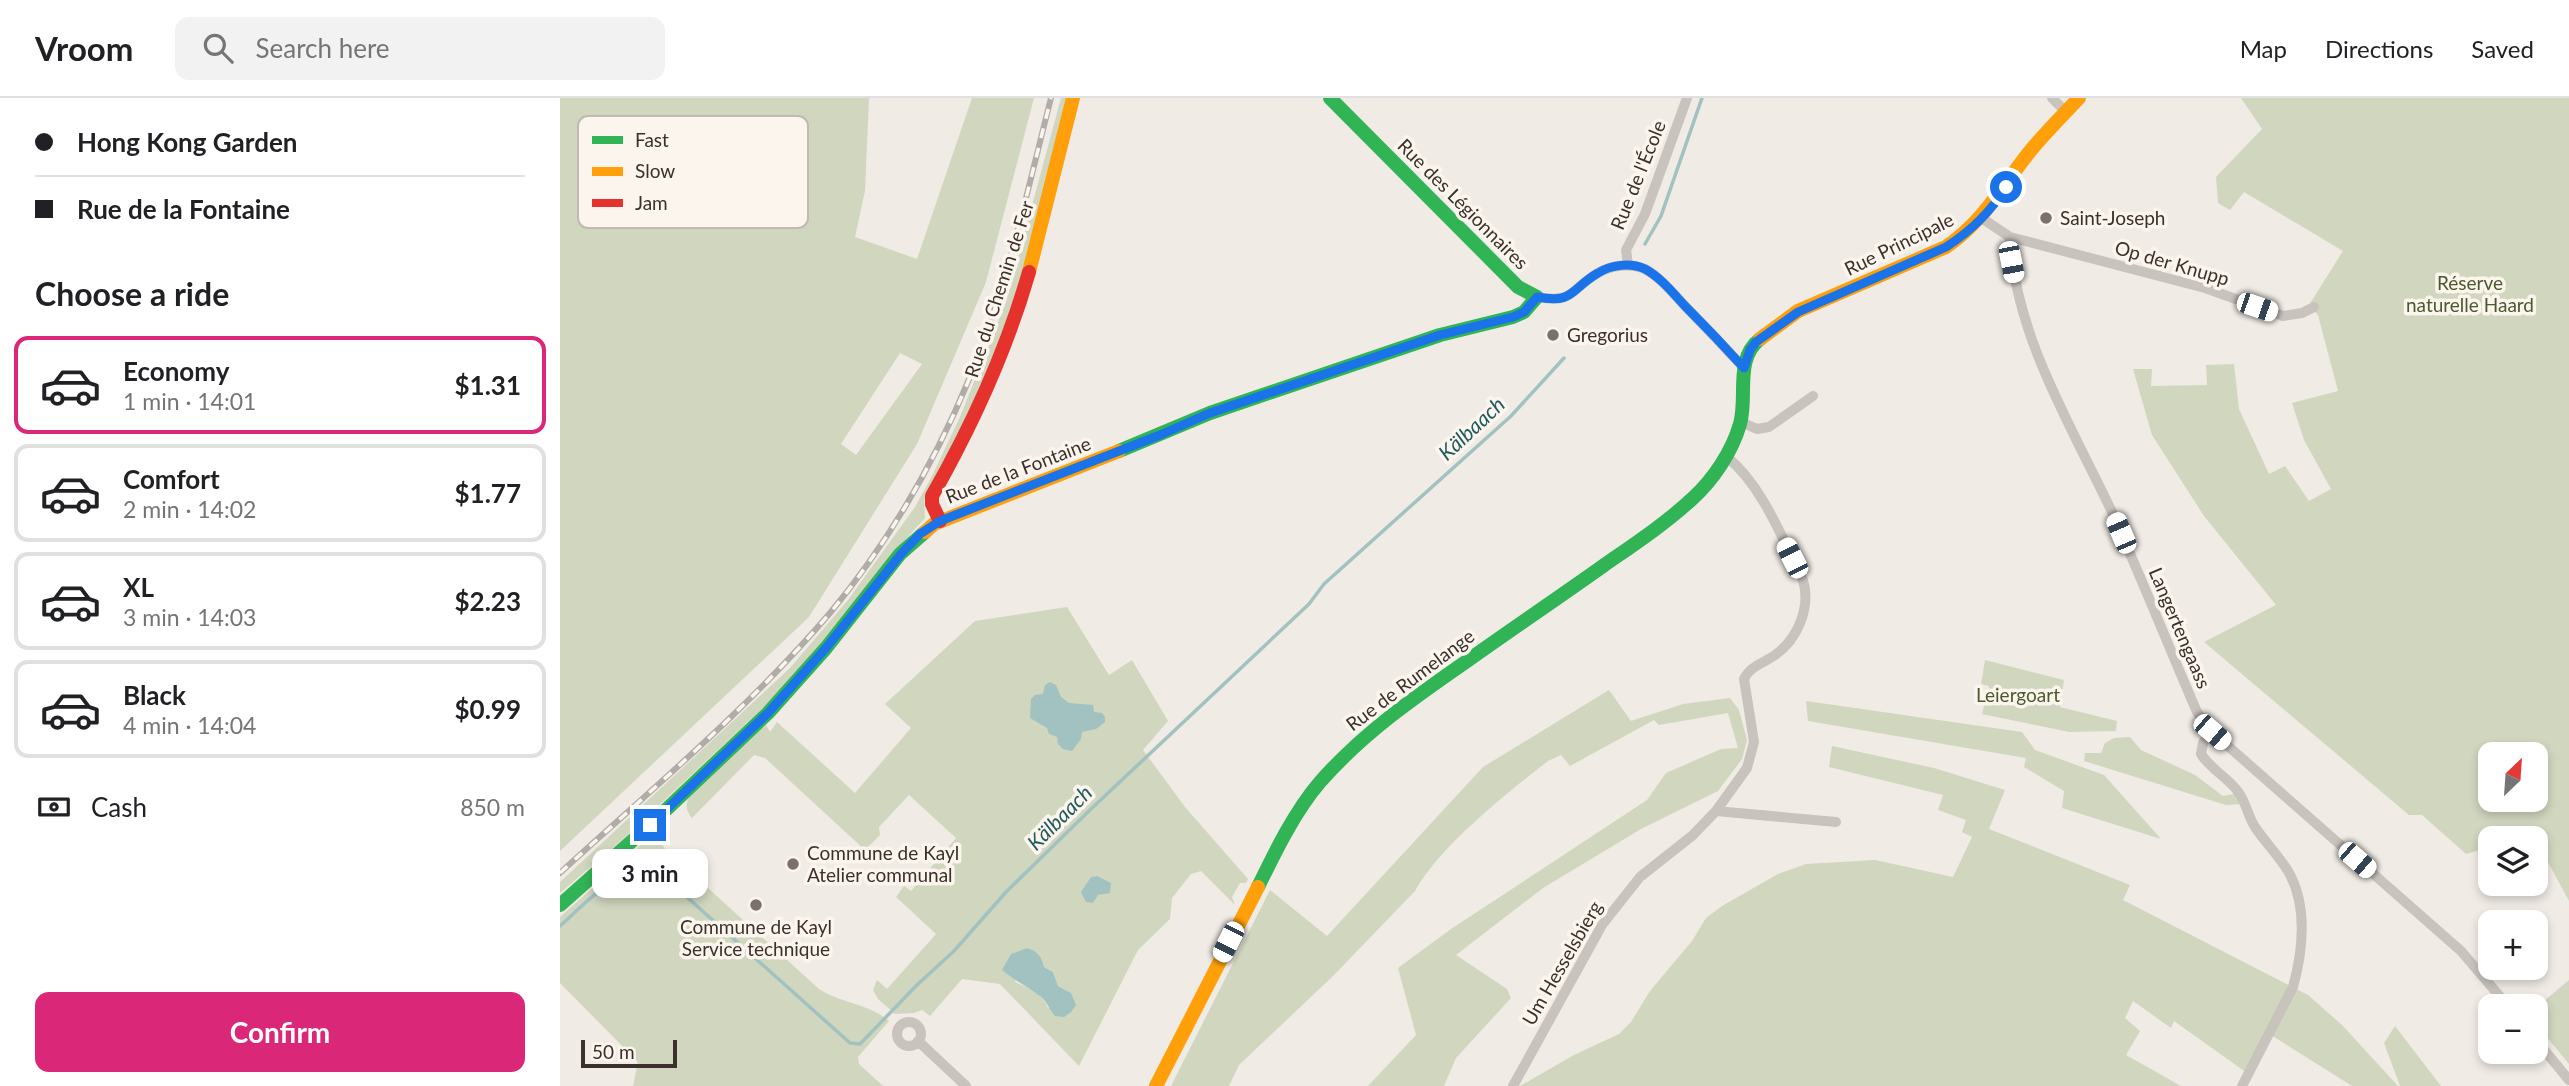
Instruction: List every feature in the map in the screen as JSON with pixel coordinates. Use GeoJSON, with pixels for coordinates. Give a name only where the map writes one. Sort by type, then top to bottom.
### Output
{"type":"FeatureCollection","features":[{"type":"Feature","properties":{"kind":"main road","name":"Rue du Chemin de Fer"},"geometry":{"type":"LineString","coordinates":[[940,521],[932,504],[932,496],[983,399],[1001,354],[1037,243],[1073,98]]}},
{"type":"Feature","properties":{"kind":"main road","name":"Rue des Légionnaires"},"geometry":{"type":"LineString","coordinates":[[1330,98],[1518,287],[1537,297]]}},
{"type":"Feature","properties":{"kind":"main road","name":"Rue Principale"},"geometry":{"type":"LineString","coordinates":[[1744,368],[1756,342],[1798,312],[1946,247],[1965,235],[1983,219],[2033,148],[2080,98]]}},
{"type":"Feature","properties":{"kind":"main road","name":"Rue de la Fontaine"},"geometry":{"type":"LineString","coordinates":[[560,905],[650,825],[768,713],[826,648],[901,554],[920,534],[940,521],[1210,413],[1428,339],[1513,317],[1524,312],[1537,297]]}},
{"type":"Feature","properties":{"kind":"main road","name":"Rue de Rumelange"},"geometry":{"type":"LineString","coordinates":[[1156,1086],[1280,843],[1318,784],[1354,746],[1395,711],[1636,543],[1691,500],[1727,457],[1741,422],[1744,368]]}},
{"type":"Feature","properties":{"kind":"street","name":"Rue de l'École"},"geometry":{"type":"LineString","coordinates":[[1628,265],[1626,250],[1645,214],[1687,98]]}},
{"type":"Feature","properties":{"kind":"street"},"geometry":{"type":"LineString","coordinates":[[2052,98],[2066,112]]}},
{"type":"Feature","properties":{"kind":"street","name":"Op der Knupp"},"geometry":{"type":"LineString","coordinates":[[1983,219],[2010,237],[2205,288],[2283,316],[2302,313],[2314,307]]}},
{"type":"Feature","properties":{"kind":"street","name":"Langertengaass"},"geometry":{"type":"LineString","coordinates":[[2010,237],[2011,262],[2024,321],[2112,513],[2197,712],[2212,732],[2461,951],[2498,994]]}},
{"type":"Feature","properties":{"kind":"street"},"geometry":{"type":"LineString","coordinates":[[1537,297],[1563,299],[1597,273],[1612,267],[1628,265],[1645,270],[1666,286],[1744,368]]}},
{"type":"Feature","properties":{"kind":"street"},"geometry":{"type":"LineString","coordinates":[[1741,422],[1757,429],[1769,427],[1813,396]]}},
{"type":"Feature","properties":{"kind":"street","name":"Um Hesselsbierg"},"geometry":{"type":"LineString","coordinates":[[1513,1086],[1592,940],[1616,905],[1640,877],[1693,835],[1716,811],[1746,768],[1754,742],[1744,679],[1748,672],[1774,656],[1794,636],[1803,612],[1806,590],[1803,580],[1770,514],[1741,472],[1727,457]]}},
{"type":"Feature","properties":{"kind":"street"},"geometry":{"type":"LineString","coordinates":[[2212,732],[2203,743],[2201,754],[2207,765],[2227,779],[2239,793],[2254,825],[2289,873],[2302,913],[2298,970],[2293,987],[2242,1086]]}},
{"type":"Feature","properties":{"kind":"street"},"geometry":{"type":"LineString","coordinates":[[1716,811],[1836,822]]}},
{"type":"Feature","properties":{"kind":"street"},"geometry":{"type":"LineString","coordinates":[[918,1041],[966,1086]]}},
{"type":"Feature","properties":{"kind":"street"},"geometry":{"type":"LineString","coordinates":[[2548,1055],[2569,1080]]}},
{"type":"Feature","properties":{"kind":"green space"},"geometry":{"type":"Polygon","coordinates":[[[560,98],[869,98],[865,191],[855,237],[917,259],[972,98],[1034,98],[986,282],[917,444],[809,617],[560,851],[560,98]],[[900,353],[841,444],[856,455],[922,364],[900,353]]]}},
{"type":"Feature","properties":{"kind":"green space"},"geometry":{"type":"Polygon","coordinates":[[[1061,98],[1069,98],[1031,246],[993,365],[947,463],[924,500],[925,518],[889,558],[823,645],[766,705],[623,839],[560,893],[560,882],[790,668],[848,600],[915,507],[960,417],[1006,302],[1061,98]]]}},
{"type":"Feature","properties":{"kind":"green space","name":"Réserve naturelle Haard"},"geometry":{"type":"Polygon","coordinates":[[[2241,98],[2569,98],[2569,901],[2548,862],[2548,826],[2478,826],[2478,850],[2466,854],[2422,815],[2409,815],[2204,642],[2276,605],[2204,516],[2152,435],[2133,369],[2152,369],[2151,386],[2207,385],[2206,365],[2234,364],[2239,409],[2269,474],[2285,466],[2309,501],[2331,489],[2304,440],[2292,403],[2338,391],[2318,315],[2309,305],[2343,251],[2244,192],[2230,210],[2218,203],[2216,177],[2262,129],[2241,98]]]}},
{"type":"Feature","properties":{"kind":"green space"},"geometry":{"type":"Polygon","coordinates":[[[1067,607],[1109,675],[1132,660],[1168,721],[1143,750],[1185,807],[1248,879],[1246,883],[1240,883],[1232,897],[1235,905],[1201,871],[1191,874],[1172,898],[1170,919],[1138,950],[1079,1066],[1000,984],[962,979],[930,1016],[922,1010],[895,1014],[878,999],[873,990],[877,980],[887,989],[936,934],[896,897],[904,886],[911,891],[956,838],[909,795],[879,827],[880,835],[865,850],[765,758],[754,755],[692,818],[687,809],[691,793],[766,725],[770,732],[777,722],[855,793],[911,728],[885,704],[975,621],[1067,607]],[[1027,948],[1015,982],[1039,995],[1048,1008],[1071,993],[1058,986],[1053,972],[1044,967],[1034,950],[1027,948]]]}},
{"type":"Feature","properties":{"kind":"green space","name":"Leiergoart"},"geometry":{"type":"Polygon","coordinates":[[[1985,660],[2064,680],[2060,707],[2117,721],[2116,731],[2069,732],[1982,714],[1989,686],[1981,684],[1985,660]]]}},
{"type":"Feature","properties":{"kind":"green space"},"geometry":{"type":"Polygon","coordinates":[[[1609,690],[1631,721],[1683,704],[1730,698],[1739,710],[1747,740],[1742,759],[1718,791],[1641,829],[1543,888],[1456,955],[1507,989],[1511,998],[1456,1058],[1444,1086],[1368,1086],[1416,1035],[1398,968],[1451,929],[1647,800],[1666,773],[1721,749],[1738,748],[1728,713],[1659,725],[1654,720],[1570,766],[1561,755],[1548,761],[1495,804],[1440,856],[1415,891],[1334,975],[1239,1065],[1229,1086],[1171,1086],[1270,890],[1327,936],[1483,767],[1609,690]]]}},
{"type":"Feature","properties":{"kind":"green space"},"geometry":{"type":"Polygon","coordinates":[[[1806,701],[2022,732],[2035,750],[2104,775],[2161,839],[2062,808],[2064,791],[2024,767],[2026,758],[1808,721],[1806,701]]]}},
{"type":"Feature","properties":{"kind":"green space"},"geometry":{"type":"Polygon","coordinates":[[[2130,737],[2141,750],[2195,775],[2223,796],[2239,793],[2244,804],[2226,805],[2084,761],[2085,753],[2101,753],[2105,743],[2114,738],[2130,737]]]}},
{"type":"Feature","properties":{"kind":"green space"},"geometry":{"type":"Polygon","coordinates":[[[1832,746],[1934,768],[2005,790],[1989,829],[2130,885],[2123,900],[2308,995],[2342,1025],[2398,1086],[2352,1086],[2271,1035],[2247,1073],[2174,1021],[2171,1028],[2133,1001],[2125,1018],[2140,1031],[2126,1055],[2181,1086],[1520,1086],[1574,1055],[1619,1034],[1631,1022],[1650,991],[1692,941],[1706,918],[1778,874],[1806,864],[1875,860],[1953,877],[1972,837],[1962,832],[1966,820],[1938,810],[1943,795],[1829,767],[1832,746]]]}},
{"type":"Feature","properties":{"kind":"green space"},"geometry":{"type":"Polygon","coordinates":[[[654,833],[665,849],[819,989],[873,1011],[889,1021],[858,1057],[859,1064],[883,1086],[633,1086],[638,1062],[560,983],[560,917],[654,833]]]}},
{"type":"Feature","properties":{"kind":"green space"},"geometry":{"type":"Polygon","coordinates":[[[2569,980],[2569,1064],[2548,1039],[2548,998],[2569,980]]]}},
{"type":"Feature","properties":{"kind":"green space"},"geometry":{"type":"Polygon","coordinates":[[[2395,1026],[2441,1086],[2400,1086],[2384,1043],[2395,1026]]]}},
{"type":"Feature","properties":{"kind":"water"},"geometry":{"type":"Polygon","coordinates":[[[1050,682],[1056,685],[1061,697],[1069,703],[1093,705],[1094,712],[1102,713],[1105,717],[1105,722],[1096,729],[1082,732],[1081,739],[1072,751],[1063,749],[1058,744],[1057,737],[1049,734],[1047,728],[1030,718],[1031,699],[1035,695],[1043,694],[1045,685],[1050,682]]]}},
{"type":"Feature","properties":{"kind":"water"},"geometry":{"type":"Polygon","coordinates":[[[1097,876],[1111,883],[1110,893],[1098,895],[1093,903],[1086,902],[1081,892],[1091,877],[1097,876]]]}},
{"type":"Feature","properties":{"kind":"water"},"geometry":{"type":"Polygon","coordinates":[[[1027,948],[1036,952],[1044,967],[1053,972],[1058,986],[1071,993],[1076,1005],[1064,1017],[1055,1016],[1041,997],[1002,970],[1011,954],[1027,948]]]}},
{"type":"Feature","properties":{"kind":"waterway","name":"Kälbaach"},"geometry":{"type":"LineString","coordinates":[[1645,244],[1661,216],[1702,98]]}},
{"type":"Feature","properties":{"kind":"waterway","name":"Kälbaach"},"geometry":{"type":"LineString","coordinates":[[560,926],[612,882],[636,872],[656,875],[669,881],[850,1043],[860,1044],[954,951],[1006,892],[1091,809],[1309,604],[1324,584],[1511,416],[1564,358]]}},
{"type":"Feature","properties":{"kind":"railway"},"geometry":{"type":"LineString","coordinates":[[560,873],[767,682],[830,613],[891,530],[942,440],[983,343],[1015,239],[1051,98]]}},
{"type":"Feature","properties":{"kind":"traffic: fast"},"geometry":{"type":"LineString","coordinates":[[1119,451],[1210,413],[1440,335],[1513,317],[1524,312],[1537,297],[1518,287],[1330,98]]}},
{"type":"Feature","properties":{"kind":"traffic: fast"},"geometry":{"type":"LineString","coordinates":[[1258,887],[1302,806],[1320,782],[1354,747],[1428,688],[1649,534],[1700,491],[1721,465],[1737,434],[1742,413],[1744,368],[1752,347],[1760,339]]}},
{"type":"Feature","properties":{"kind":"traffic: fast"},"geometry":{"type":"LineString","coordinates":[[560,905],[650,825],[768,713],[826,648],[900,554],[925,532]]}},
{"type":"Feature","properties":{"kind":"traffic: slow"},"geometry":{"type":"LineString","coordinates":[[1029,272],[1073,98]]}},
{"type":"Feature","properties":{"kind":"traffic: slow"},"geometry":{"type":"LineString","coordinates":[[1760,339],[1798,311],[1946,247],[1960,237],[1992,202],[2031,150],[2079,98]]}},
{"type":"Feature","properties":{"kind":"traffic: slow"},"geometry":{"type":"LineString","coordinates":[[925,532],[934,524],[1119,451]]}},
{"type":"Feature","properties":{"kind":"traffic: slow"},"geometry":{"type":"LineString","coordinates":[[1156,1086],[1258,887]]}},
{"type":"Feature","properties":{"kind":"traffic: jam"},"geometry":{"type":"LineString","coordinates":[[940,521],[932,504],[932,496],[987,387],[1010,331],[1029,272]]}},
{"type":"Feature","properties":{"kind":"place","name":"Saint-Joseph"},"geometry":{"type":"Point","coordinates":[2046,218]}},
{"type":"Feature","properties":{"kind":"place","name":"Gregorius"},"geometry":{"type":"Point","coordinates":[1553,335]}},
{"type":"Feature","properties":{"kind":"place","name":"Commune de Kayl Atelier communal"},"geometry":{"type":"Point","coordinates":[793,864]}},
{"type":"Feature","properties":{"kind":"place","name":"Commune de Kayl Service technique"},"geometry":{"type":"Point","coordinates":[756,905]}},
{"type":"Feature","properties":{"kind":"route"},"geometry":{"type":"LineString","coordinates":[[650,825],[768,713],[826,648],[901,554],[920,534],[940,521],[1210,413],[1440,335],[1513,317],[1524,312],[1537,297],[1563,299],[1597,273],[1612,267],[1628,265],[1645,270],[1666,286],[1744,368],[1756,342],[1776,326],[1798,312],[1946,247],[1983,219],[2006,187]]}}]}
